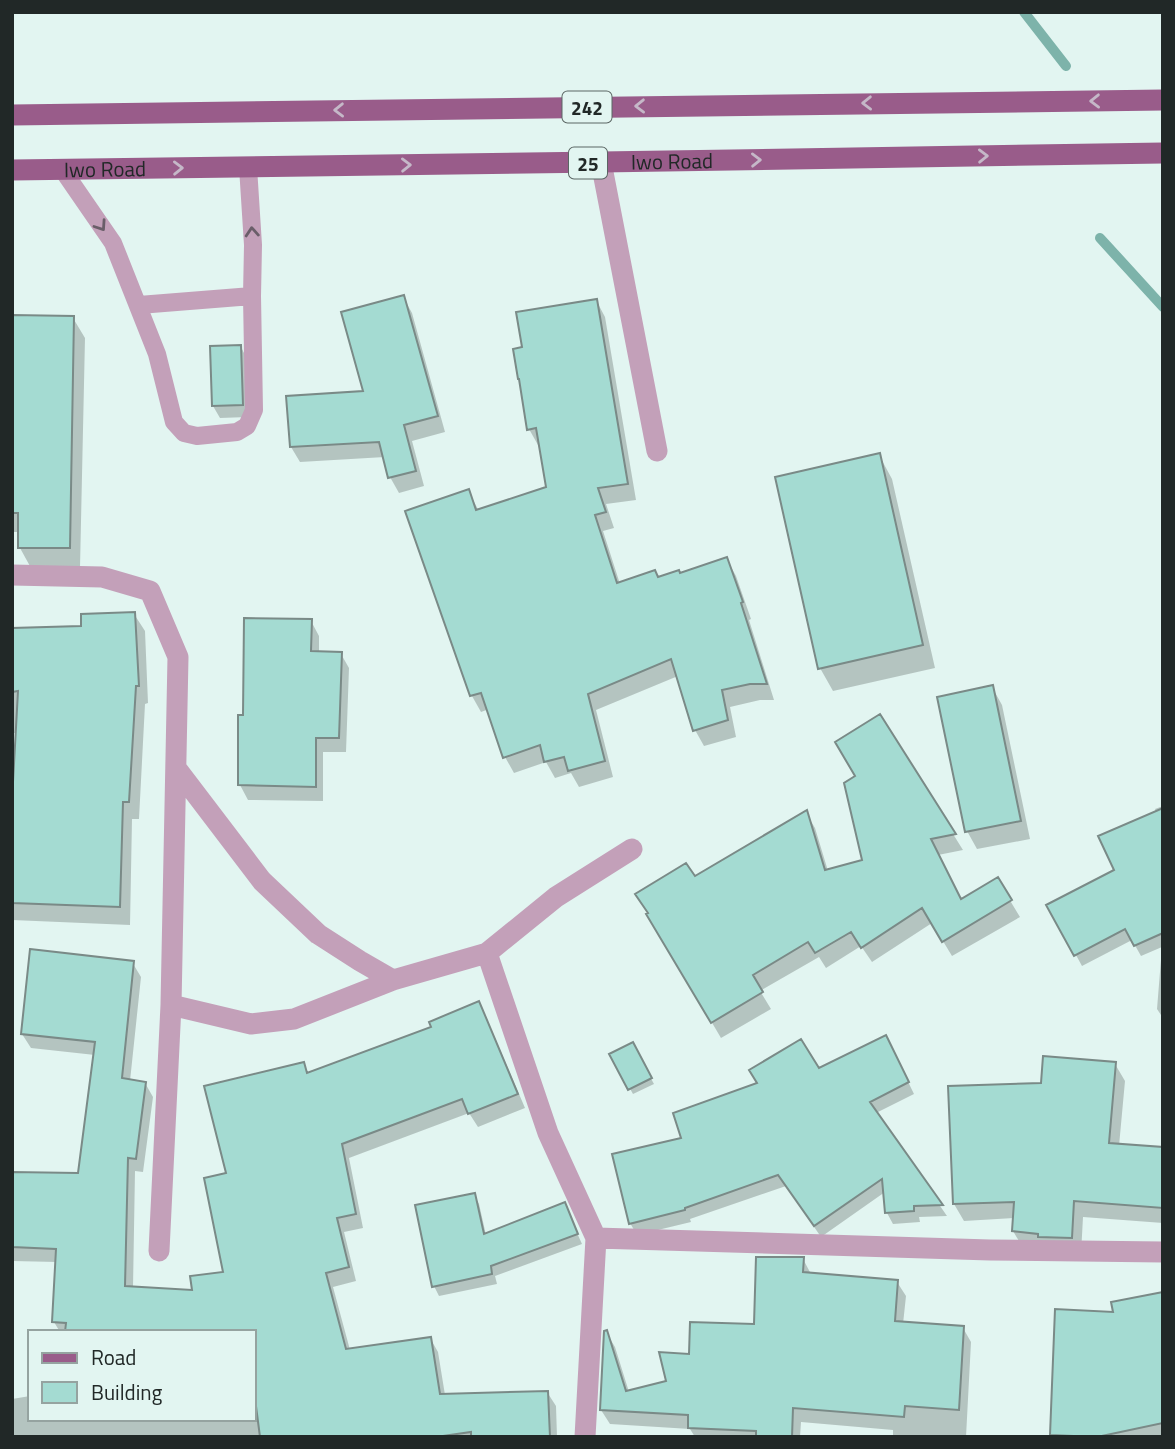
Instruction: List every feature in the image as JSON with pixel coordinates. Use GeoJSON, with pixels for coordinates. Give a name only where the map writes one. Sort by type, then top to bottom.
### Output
{"type":"FeatureCollection","features":[{"type":"Feature","properties":{"kind":"main road","name":"242"},"geometry":{"type":"LineString","coordinates":[[12,115],[1163,100]]}},
{"type":"Feature","properties":{"kind":"main road","name":"Iwo Road"},"geometry":{"type":"LineString","coordinates":[[12,170],[1163,153]]}},
{"type":"Feature","properties":{"kind":"street"},"geometry":{"type":"LineString","coordinates":[[601,162],[657,451]]}},
{"type":"Feature","properties":{"kind":"street"},"geometry":{"type":"LineString","coordinates":[[12,575],[102,577],[150,591],[178,657],[171,1005],[159,1251]]}},
{"type":"Feature","properties":{"kind":"street"},"geometry":{"type":"LineString","coordinates":[[176,768],[262,881],[318,933],[393,980]]}},
{"type":"Feature","properties":{"kind":"street"},"geometry":{"type":"LineString","coordinates":[[171,1005],[251,1024],[294,1019],[393,980],[487,953],[555,897],[632,849]]}},
{"type":"Feature","properties":{"kind":"street"},"geometry":{"type":"LineString","coordinates":[[487,953],[548,1133],[596,1237],[586,1437]]}},
{"type":"Feature","properties":{"kind":"street"},"geometry":{"type":"LineString","coordinates":[[596,1237],[990,1250],[1163,1252]]}},
{"type":"Feature","properties":{"kind":"lane"},"geometry":{"type":"LineString","coordinates":[[62,169],[113,243],[157,354],[174,422],[184,433],[197,436],[237,432],[247,426],[254,410],[253,245],[248,167]]}},
{"type":"Feature","properties":{"kind":"lane"},"geometry":{"type":"LineString","coordinates":[[138,305],[252,296]]}},
{"type":"Feature","properties":{"kind":"building"},"geometry":{"type":"Polygon","coordinates":[[[404,295],[438,416],[404,425],[416,471],[388,478],[379,442],[290,447],[286,396],[363,391],[341,312],[404,295]]]}},
{"type":"Feature","properties":{"kind":"building"},"geometry":{"type":"Polygon","coordinates":[[[597,299],[628,484],[598,488],[606,512],[595,515],[617,583],[655,570],[658,577],[679,570],[680,573],[727,557],[767,684],[750,684],[722,690],[728,720],[693,731],[671,659],[588,694],[605,761],[568,771],[564,757],[544,762],[540,745],[503,758],[481,693],[470,696],[405,511],[469,489],[476,510],[546,487],[536,428],[527,430],[518,379],[513,349],[522,347],[516,312],[597,299]]]}},
{"type":"Feature","properties":{"kind":"building"},"geometry":{"type":"Polygon","coordinates":[[[12,315],[74,316],[70,548],[18,548],[18,513],[12,513],[12,315]]]}},
{"type":"Feature","properties":{"kind":"building"},"geometry":{"type":"Polygon","coordinates":[[[241,345],[243,405],[212,406],[210,346],[241,345]]]}},
{"type":"Feature","properties":{"kind":"building"},"geometry":{"type":"Polygon","coordinates":[[[880,453],[923,645],[818,669],[775,477],[880,453]]]}},
{"type":"Feature","properties":{"kind":"building"},"geometry":{"type":"Polygon","coordinates":[[[135,612],[139,686],[136,686],[129,802],[123,802],[120,907],[12,903],[12,800],[18,691],[12,692],[12,628],[81,626],[81,614],[135,612]]]}},
{"type":"Feature","properties":{"kind":"building"},"geometry":{"type":"Polygon","coordinates":[[[244,618],[312,619],[311,651],[342,652],[339,738],[316,738],[316,787],[238,785],[238,715],[243,715],[244,618]]]}},
{"type":"Feature","properties":{"kind":"building"},"geometry":{"type":"Polygon","coordinates":[[[993,685],[1021,821],[965,832],[937,697],[993,685]]]}},
{"type":"Feature","properties":{"kind":"building"},"geometry":{"type":"Polygon","coordinates":[[[880,714],[956,834],[931,839],[961,899],[998,877],[1012,900],[942,942],[922,908],[861,948],[851,932],[815,953],[808,942],[753,975],[763,992],[711,1023],[635,894],[686,863],[695,876],[807,810],[825,870],[862,860],[844,783],[855,776],[835,742],[880,714]]]}},
{"type":"Feature","properties":{"kind":"building"},"geometry":{"type":"Polygon","coordinates":[[[1163,808],[1163,933],[1134,946],[1125,929],[1074,956],[1046,905],[1114,870],[1098,836],[1163,808]]]}},
{"type":"Feature","properties":{"kind":"building"},"geometry":{"type":"Polygon","coordinates":[[[30,949],[134,961],[122,1078],[146,1082],[136,1159],[128,1158],[125,1286],[192,1290],[190,1276],[223,1272],[204,1178],[226,1173],[204,1086],[304,1062],[307,1073],[431,1027],[429,1022],[479,1001],[518,1094],[468,1114],[462,1099],[342,1144],[356,1214],[337,1218],[349,1267],[326,1273],[346,1349],[431,1337],[440,1394],[548,1391],[550,1437],[471,1437],[471,1432],[436,1437],[260,1437],[256,1406],[256,1330],[65,1330],[66,1323],[52,1322],[56,1249],[12,1247],[12,1172],[78,1173],[95,1042],[21,1034],[30,949]]]}},
{"type":"Feature","properties":{"kind":"building"},"geometry":{"type":"Polygon","coordinates":[[[886,1035],[909,1082],[870,1102],[943,1205],[914,1206],[914,1211],[885,1213],[882,1179],[814,1226],[778,1175],[685,1210],[629,1224],[612,1154],[681,1138],[673,1113],[757,1083],[749,1070],[801,1039],[819,1068],[886,1035]]]}},
{"type":"Feature","properties":{"kind":"building"},"geometry":{"type":"Polygon","coordinates":[[[633,1042],[652,1078],[628,1090],[609,1054],[633,1042]]]}},
{"type":"Feature","properties":{"kind":"building"},"geometry":{"type":"Polygon","coordinates":[[[1043,1056],[1116,1062],[1109,1143],[1163,1147],[1163,1208],[1074,1201],[1072,1238],[1038,1237],[1038,1234],[1012,1231],[1014,1202],[953,1204],[948,1086],[1041,1083],[1043,1056]]]}},
{"type":"Feature","properties":{"kind":"building"},"geometry":{"type":"Polygon","coordinates":[[[475,1193],[484,1234],[565,1202],[578,1234],[491,1266],[492,1274],[432,1287],[415,1205],[475,1193]]]}},
{"type":"Feature","properties":{"kind":"building"},"geometry":{"type":"Polygon","coordinates":[[[756,1257],[804,1257],[803,1272],[898,1280],[895,1321],[964,1326],[959,1410],[905,1406],[904,1417],[793,1408],[792,1437],[756,1437],[756,1431],[688,1428],[688,1415],[600,1410],[604,1331],[607,1330],[626,1391],[666,1381],[659,1352],[689,1354],[690,1322],[754,1324],[756,1257]]]}},
{"type":"Feature","properties":{"kind":"building"},"geometry":{"type":"Polygon","coordinates":[[[1163,1292],[1163,1423],[1097,1437],[1050,1435],[1055,1309],[1113,1312],[1111,1302],[1163,1292]]]}},
{"type":"Feature","properties":{"kind":"waterway"},"geometry":{"type":"LineString","coordinates":[[1024,12],[1066,66]]}},
{"type":"Feature","properties":{"kind":"waterway"},"geometry":{"type":"LineString","coordinates":[[1100,238],[1163,307]]}}]}
